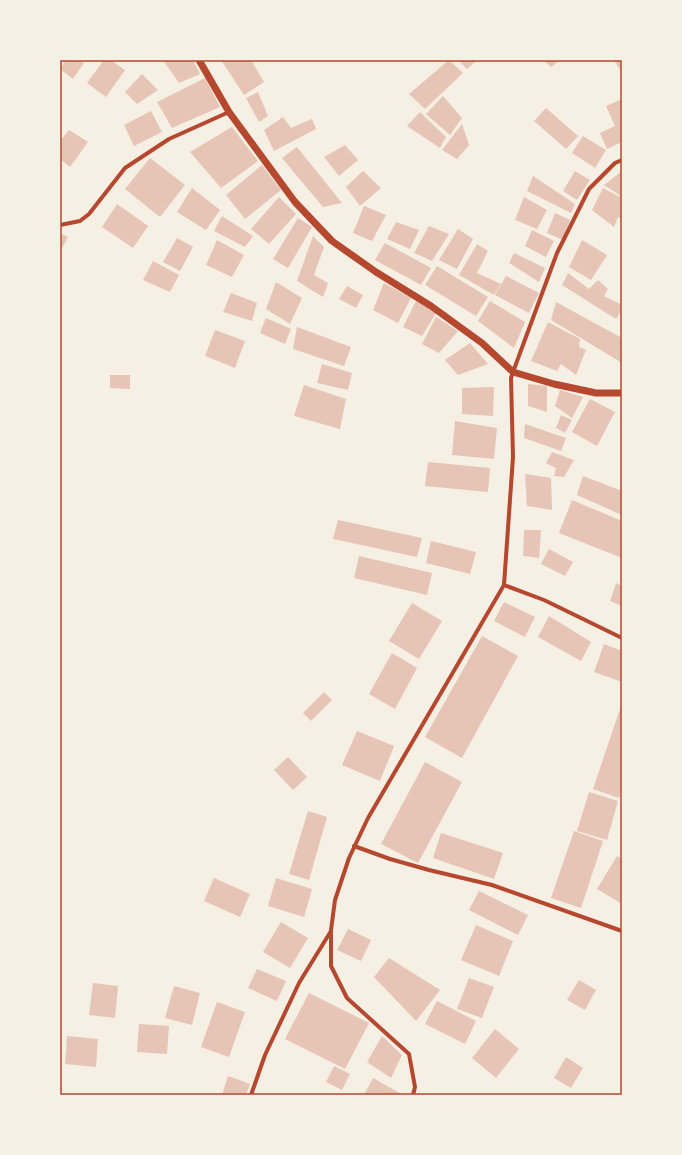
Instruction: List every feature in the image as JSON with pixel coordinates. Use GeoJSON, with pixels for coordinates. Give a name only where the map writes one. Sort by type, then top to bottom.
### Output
{"type":"FeatureCollection","features":[{"type":"Feature","properties":{"kind":"street"},"geometry":{"type":"LineString","coordinates":[[199,60],[229,112],[295,202],[332,241],[376,272],[444,315],[482,343],[513,372],[554,384],[596,393],[622,393]]}},
{"type":"Feature","properties":{"kind":"street"},"geometry":{"type":"LineString","coordinates":[[60,225],[80,221],[90,214],[125,168],[169,139],[229,112]]}},
{"type":"Feature","properties":{"kind":"street"},"geometry":{"type":"LineString","coordinates":[[413,1095],[415,1087],[409,1054],[347,998],[331,966],[331,930],[334,900],[354,846],[368,818],[504,584],[513,457],[513,372],[558,253],[589,189],[615,163],[622,160]]}},
{"type":"Feature","properties":{"kind":"street"},"geometry":{"type":"LineString","coordinates":[[504,584],[544,600],[622,638]]}},
{"type":"Feature","properties":{"kind":"street"},"geometry":{"type":"LineString","coordinates":[[354,846],[390,859],[492,885],[622,931]]}},
{"type":"Feature","properties":{"kind":"street"},"geometry":{"type":"LineString","coordinates":[[251,1095],[265,1055],[299,983],[331,930]]}},
{"type":"Feature","properties":{"kind":"building"},"geometry":{"type":"Polygon","coordinates":[[[66,60],[80,60],[84,63],[73,79],[60,69],[66,60]]]}},
{"type":"Feature","properties":{"kind":"building"},"geometry":{"type":"Polygon","coordinates":[[[104,60],[111,60],[125,70],[106,97],[87,83],[104,60]]]}},
{"type":"Feature","properties":{"kind":"building"},"geometry":{"type":"Polygon","coordinates":[[[163,60],[193,60],[200,74],[179,83],[163,60]]]}},
{"type":"Feature","properties":{"kind":"building"},"geometry":{"type":"Polygon","coordinates":[[[221,60],[251,60],[264,82],[244,95],[221,60]]]}},
{"type":"Feature","properties":{"kind":"building"},"geometry":{"type":"Polygon","coordinates":[[[449,60],[463,73],[425,109],[409,94],[449,60]]]}},
{"type":"Feature","properties":{"kind":"building"},"geometry":{"type":"Polygon","coordinates":[[[458,60],[477,60],[467,69],[458,60]]]}},
{"type":"Feature","properties":{"kind":"building"},"geometry":{"type":"Polygon","coordinates":[[[543,60],[560,60],[551,67],[543,60]]]}},
{"type":"Feature","properties":{"kind":"building"},"geometry":{"type":"Polygon","coordinates":[[[622,60],[622,72],[615,62],[622,60]]]}},
{"type":"Feature","properties":{"kind":"building"},"geometry":{"type":"Polygon","coordinates":[[[142,74],[158,90],[137,104],[125,92],[142,74]]]}},
{"type":"Feature","properties":{"kind":"building"},"geometry":{"type":"Polygon","coordinates":[[[205,78],[220,107],[172,128],[157,102],[205,78]]]}},
{"type":"Feature","properties":{"kind":"building"},"geometry":{"type":"Polygon","coordinates":[[[258,92],[268,116],[259,122],[246,98],[258,92]]]}},
{"type":"Feature","properties":{"kind":"building"},"geometry":{"type":"Polygon","coordinates":[[[443,96],[462,118],[450,135],[426,114],[443,96]]]}},
{"type":"Feature","properties":{"kind":"building"},"geometry":{"type":"Polygon","coordinates":[[[622,99],[622,142],[607,149],[600,133],[615,126],[606,106],[622,99]]]}},
{"type":"Feature","properties":{"kind":"building"},"geometry":{"type":"Polygon","coordinates":[[[546,108],[578,136],[566,149],[534,121],[546,108]]]}},
{"type":"Feature","properties":{"kind":"building"},"geometry":{"type":"Polygon","coordinates":[[[151,111],[162,132],[134,146],[124,125],[151,111]]]}},
{"type":"Feature","properties":{"kind":"building"},"geometry":{"type":"Polygon","coordinates":[[[420,112],[446,137],[440,148],[407,126],[420,112]]]}},
{"type":"Feature","properties":{"kind":"building"},"geometry":{"type":"Polygon","coordinates":[[[283,117],[291,128],[312,119],[316,129],[274,151],[264,130],[283,117]]]}},
{"type":"Feature","properties":{"kind":"building"},"geometry":{"type":"Polygon","coordinates":[[[462,124],[469,145],[457,159],[442,150],[462,124]]]}},
{"type":"Feature","properties":{"kind":"building"},"geometry":{"type":"Polygon","coordinates":[[[232,127],[258,161],[221,188],[190,152],[232,127]]]}},
{"type":"Feature","properties":{"kind":"building"},"geometry":{"type":"Polygon","coordinates":[[[69,130],[88,142],[70,167],[60,159],[60,141],[69,130]]]}},
{"type":"Feature","properties":{"kind":"building"},"geometry":{"type":"Polygon","coordinates":[[[583,136],[606,150],[595,168],[572,153],[583,136]]]}},
{"type":"Feature","properties":{"kind":"building"},"geometry":{"type":"Polygon","coordinates":[[[345,145],[358,160],[339,176],[324,157],[345,145]]]}},
{"type":"Feature","properties":{"kind":"building"},"geometry":{"type":"Polygon","coordinates":[[[297,147],[342,203],[323,207],[282,158],[297,147]]]}},
{"type":"Feature","properties":{"kind":"building"},"geometry":{"type":"Polygon","coordinates":[[[150,158],[185,185],[160,217],[125,189],[150,158]]]}},
{"type":"Feature","properties":{"kind":"building"},"geometry":{"type":"Polygon","coordinates":[[[262,165],[281,190],[245,219],[226,195],[262,165]]]}},
{"type":"Feature","properties":{"kind":"building"},"geometry":{"type":"Polygon","coordinates":[[[363,171],[381,188],[360,206],[346,187],[363,171]]]}},
{"type":"Feature","properties":{"kind":"building"},"geometry":{"type":"Polygon","coordinates":[[[575,171],[590,180],[577,200],[563,191],[575,171]]]}},
{"type":"Feature","properties":{"kind":"building"},"geometry":{"type":"Polygon","coordinates":[[[622,171],[622,195],[621,196],[604,185],[622,171]]]}},
{"type":"Feature","properties":{"kind":"building"},"geometry":{"type":"Polygon","coordinates":[[[533,176],[575,204],[571,213],[527,191],[533,176]]]}},
{"type":"Feature","properties":{"kind":"building"},"geometry":{"type":"Polygon","coordinates":[[[192,188],[220,210],[206,230],[177,212],[192,188]]]}},
{"type":"Feature","properties":{"kind":"building"},"geometry":{"type":"Polygon","coordinates":[[[603,188],[622,198],[622,219],[618,217],[614,227],[592,210],[603,188]]]}},
{"type":"Feature","properties":{"kind":"building"},"geometry":{"type":"Polygon","coordinates":[[[279,197],[296,214],[269,244],[251,229],[279,197]]]}},
{"type":"Feature","properties":{"kind":"building"},"geometry":{"type":"Polygon","coordinates":[[[524,197],[547,210],[537,229],[515,220],[524,197]]]}},
{"type":"Feature","properties":{"kind":"building"},"geometry":{"type":"Polygon","coordinates":[[[117,204],[148,226],[133,248],[102,227],[117,204]]]}},
{"type":"Feature","properties":{"kind":"building"},"geometry":{"type":"Polygon","coordinates":[[[364,206],[386,215],[372,241],[353,233],[364,206]]]}},
{"type":"Feature","properties":{"kind":"building"},"geometry":{"type":"Polygon","coordinates":[[[555,213],[570,220],[563,240],[547,233],[555,213]]]}},
{"type":"Feature","properties":{"kind":"building"},"geometry":{"type":"Polygon","coordinates":[[[222,216],[253,236],[245,247],[214,231],[222,216]]]}},
{"type":"Feature","properties":{"kind":"building"},"geometry":{"type":"Polygon","coordinates":[[[298,218],[312,227],[288,268],[273,259],[298,218]]]}},
{"type":"Feature","properties":{"kind":"building"},"geometry":{"type":"Polygon","coordinates":[[[396,222],[419,230],[410,249],[387,239],[396,222]]]}},
{"type":"Feature","properties":{"kind":"building"},"geometry":{"type":"Polygon","coordinates":[[[429,226],[449,234],[432,261],[414,253],[429,226]]]}},
{"type":"Feature","properties":{"kind":"building"},"geometry":{"type":"Polygon","coordinates":[[[458,229],[473,239],[457,269],[439,260],[458,229]]]}},
{"type":"Feature","properties":{"kind":"building"},"geometry":{"type":"Polygon","coordinates":[[[532,230],[554,241],[546,257],[525,246],[532,230]]]}},
{"type":"Feature","properties":{"kind":"building"},"geometry":{"type":"Polygon","coordinates":[[[60,233],[68,237],[60,252],[60,233]]]}},
{"type":"Feature","properties":{"kind":"building"},"geometry":{"type":"Polygon","coordinates":[[[313,236],[324,247],[314,275],[328,283],[323,297],[297,281],[313,236]]]}},
{"type":"Feature","properties":{"kind":"building"},"geometry":{"type":"Polygon","coordinates":[[[177,238],[193,247],[180,271],[163,262],[177,238]]]}},
{"type":"Feature","properties":{"kind":"building"},"geometry":{"type":"Polygon","coordinates":[[[217,240],[244,255],[232,277],[206,265],[217,240]]]}},
{"type":"Feature","properties":{"kind":"building"},"geometry":{"type":"Polygon","coordinates":[[[582,240],[607,255],[591,280],[569,267],[582,240]]]}},
{"type":"Feature","properties":{"kind":"building"},"geometry":{"type":"Polygon","coordinates":[[[385,243],[431,268],[421,285],[375,260],[385,243]]]}},
{"type":"Feature","properties":{"kind":"building"},"geometry":{"type":"Polygon","coordinates":[[[477,244],[488,251],[477,273],[501,284],[494,295],[459,275],[477,244]]]}},
{"type":"Feature","properties":{"kind":"building"},"geometry":{"type":"Polygon","coordinates":[[[514,253],[545,268],[539,282],[509,263],[514,253]]]}},
{"type":"Feature","properties":{"kind":"building"},"geometry":{"type":"Polygon","coordinates":[[[153,261],[179,275],[170,292],[143,280],[153,261]]]}},
{"type":"Feature","properties":{"kind":"building"},"geometry":{"type":"Polygon","coordinates":[[[437,266],[488,297],[476,316],[425,285],[437,266]]]}},
{"type":"Feature","properties":{"kind":"building"},"geometry":{"type":"Polygon","coordinates":[[[568,273],[589,289],[598,280],[608,289],[604,296],[622,305],[622,310],[616,319],[562,285],[568,273]]]}},
{"type":"Feature","properties":{"kind":"building"},"geometry":{"type":"Polygon","coordinates":[[[506,276],[539,293],[529,313],[495,295],[506,276]]]}},
{"type":"Feature","properties":{"kind":"building"},"geometry":{"type":"Polygon","coordinates":[[[276,282],[302,298],[290,324],[266,309],[276,282]]]}},
{"type":"Feature","properties":{"kind":"building"},"geometry":{"type":"Polygon","coordinates":[[[384,283],[411,298],[398,323],[373,310],[384,283]]]}},
{"type":"Feature","properties":{"kind":"building"},"geometry":{"type":"Polygon","coordinates":[[[347,286],[363,295],[356,308],[339,299],[347,286]]]}},
{"type":"Feature","properties":{"kind":"building"},"geometry":{"type":"Polygon","coordinates":[[[231,293],[257,303],[252,321],[223,312],[231,293]]]}},
{"type":"Feature","properties":{"kind":"building"},"geometry":{"type":"Polygon","coordinates":[[[416,301],[436,313],[422,336],[403,327],[416,301]]]}},
{"type":"Feature","properties":{"kind":"building"},"geometry":{"type":"Polygon","coordinates":[[[490,301],[525,322],[514,348],[478,321],[490,301]]]}},
{"type":"Feature","properties":{"kind":"building"},"geometry":{"type":"Polygon","coordinates":[[[556,302],[622,338],[622,363],[551,320],[556,302]]]}},
{"type":"Feature","properties":{"kind":"building"},"geometry":{"type":"Polygon","coordinates":[[[436,317],[458,331],[439,353],[422,344],[436,317]]]}},
{"type":"Feature","properties":{"kind":"building"},"geometry":{"type":"Polygon","coordinates":[[[266,318],[291,329],[285,344],[260,333],[266,318]]]}},
{"type":"Feature","properties":{"kind":"building"},"geometry":{"type":"Polygon","coordinates":[[[548,322],[580,339],[579,347],[586,350],[576,375],[561,364],[557,371],[531,361],[548,322]]]}},
{"type":"Feature","properties":{"kind":"building"},"geometry":{"type":"Polygon","coordinates":[[[297,327],[351,347],[344,366],[293,349],[297,327]]]}},
{"type":"Feature","properties":{"kind":"building"},"geometry":{"type":"Polygon","coordinates":[[[215,330],[245,341],[235,368],[205,356],[215,330]]]}},
{"type":"Feature","properties":{"kind":"building"},"geometry":{"type":"Polygon","coordinates":[[[470,343],[488,364],[458,375],[445,360],[470,343]]]}},
{"type":"Feature","properties":{"kind":"building"},"geometry":{"type":"Polygon","coordinates":[[[322,364],[352,373],[348,390],[317,383],[322,364]]]}},
{"type":"Feature","properties":{"kind":"building"},"geometry":{"type":"Polygon","coordinates":[[[110,375],[130,375],[130,389],[110,388],[110,375]]]}},
{"type":"Feature","properties":{"kind":"building"},"geometry":{"type":"Polygon","coordinates":[[[528,384],[547,386],[547,412],[528,406],[528,384]]]}},
{"type":"Feature","properties":{"kind":"building"},"geometry":{"type":"Polygon","coordinates":[[[304,385],[346,399],[340,429],[294,416],[304,385]]]}},
{"type":"Feature","properties":{"kind":"building"},"geometry":{"type":"Polygon","coordinates":[[[494,387],[493,416],[462,414],[462,388],[494,387]]]}},
{"type":"Feature","properties":{"kind":"building"},"geometry":{"type":"Polygon","coordinates":[[[560,390],[583,397],[572,418],[555,406],[560,390]]]}},
{"type":"Feature","properties":{"kind":"building"},"geometry":{"type":"Polygon","coordinates":[[[590,399],[615,412],[597,446],[572,432],[590,399]]]}},
{"type":"Feature","properties":{"kind":"building"},"geometry":{"type":"Polygon","coordinates":[[[561,415],[572,420],[565,433],[556,428],[561,415]]]}},
{"type":"Feature","properties":{"kind":"building"},"geometry":{"type":"Polygon","coordinates":[[[455,421],[497,428],[494,459],[452,455],[455,421]]]}},
{"type":"Feature","properties":{"kind":"building"},"geometry":{"type":"Polygon","coordinates":[[[525,424],[566,438],[561,451],[524,438],[525,424]]]}},
{"type":"Feature","properties":{"kind":"building"},"geometry":{"type":"Polygon","coordinates":[[[552,452],[574,460],[564,477],[554,476],[556,468],[546,463],[552,452]]]}},
{"type":"Feature","properties":{"kind":"building"},"geometry":{"type":"Polygon","coordinates":[[[428,462],[490,468],[488,492],[425,486],[428,462]]]}},
{"type":"Feature","properties":{"kind":"building"},"geometry":{"type":"Polygon","coordinates":[[[525,474],[551,478],[552,510],[527,506],[525,474]]]}},
{"type":"Feature","properties":{"kind":"building"},"geometry":{"type":"Polygon","coordinates":[[[583,476],[622,491],[622,515],[577,495],[583,476]]]}},
{"type":"Feature","properties":{"kind":"building"},"geometry":{"type":"Polygon","coordinates":[[[572,500],[622,521],[622,558],[559,533],[572,500]]]}},
{"type":"Feature","properties":{"kind":"building"},"geometry":{"type":"Polygon","coordinates":[[[338,520],[422,538],[417,557],[333,539],[338,520]]]}},
{"type":"Feature","properties":{"kind":"building"},"geometry":{"type":"Polygon","coordinates":[[[524,530],[541,530],[539,558],[523,556],[524,530]]]}},
{"type":"Feature","properties":{"kind":"building"},"geometry":{"type":"Polygon","coordinates":[[[431,541],[476,552],[470,574],[426,563],[431,541]]]}},
{"type":"Feature","properties":{"kind":"building"},"geometry":{"type":"Polygon","coordinates":[[[549,549],[573,562],[565,576],[541,564],[549,549]]]}},
{"type":"Feature","properties":{"kind":"building"},"geometry":{"type":"Polygon","coordinates":[[[359,556],[432,573],[427,595],[354,578],[359,556]]]}},
{"type":"Feature","properties":{"kind":"building"},"geometry":{"type":"Polygon","coordinates":[[[616,583],[622,586],[622,606],[610,601],[616,583]]]}},
{"type":"Feature","properties":{"kind":"building"},"geometry":{"type":"Polygon","coordinates":[[[504,602],[535,617],[525,637],[494,621],[504,602]]]}},
{"type":"Feature","properties":{"kind":"building"},"geometry":{"type":"Polygon","coordinates":[[[412,603],[442,621],[419,659],[389,641],[412,603]]]}},
{"type":"Feature","properties":{"kind":"building"},"geometry":{"type":"Polygon","coordinates":[[[549,616],[591,642],[581,661],[538,637],[549,616]]]}},
{"type":"Feature","properties":{"kind":"building"},"geometry":{"type":"Polygon","coordinates":[[[482,636],[518,656],[462,758],[425,737],[482,636]]]}},
{"type":"Feature","properties":{"kind":"building"},"geometry":{"type":"Polygon","coordinates":[[[604,644],[622,651],[622,682],[594,672],[604,644]]]}},
{"type":"Feature","properties":{"kind":"building"},"geometry":{"type":"Polygon","coordinates":[[[392,653],[417,668],[395,709],[369,694],[392,653]]]}},
{"type":"Feature","properties":{"kind":"building"},"geometry":{"type":"Polygon","coordinates":[[[324,692],[332,700],[311,721],[303,713],[324,692]]]}},
{"type":"Feature","properties":{"kind":"building"},"geometry":{"type":"Polygon","coordinates":[[[622,703],[622,789],[619,798],[593,789],[622,703]]]}},
{"type":"Feature","properties":{"kind":"building"},"geometry":{"type":"Polygon","coordinates":[[[357,731],[394,746],[380,781],[342,765],[357,731]]]}},
{"type":"Feature","properties":{"kind":"building"},"geometry":{"type":"Polygon","coordinates":[[[288,757],[307,777],[293,790],[274,770],[288,757]]]}},
{"type":"Feature","properties":{"kind":"building"},"geometry":{"type":"Polygon","coordinates":[[[425,762],[462,782],[418,863],[381,844],[425,762]]]}},
{"type":"Feature","properties":{"kind":"building"},"geometry":{"type":"Polygon","coordinates":[[[589,792],[618,801],[607,840],[577,831],[589,792]]]}},
{"type":"Feature","properties":{"kind":"building"},"geometry":{"type":"Polygon","coordinates":[[[308,811],[327,817],[309,880],[289,874],[308,811]]]}},
{"type":"Feature","properties":{"kind":"building"},"geometry":{"type":"Polygon","coordinates":[[[574,831],[603,841],[581,908],[551,898],[574,831]]]}},
{"type":"Feature","properties":{"kind":"building"},"geometry":{"type":"Polygon","coordinates":[[[441,833],[503,853],[494,879],[433,858],[441,833]]]}},
{"type":"Feature","properties":{"kind":"building"},"geometry":{"type":"Polygon","coordinates":[[[617,856],[622,859],[622,904],[597,889],[617,856]]]}},
{"type":"Feature","properties":{"kind":"building"},"geometry":{"type":"Polygon","coordinates":[[[214,878],[250,894],[240,917],[204,901],[214,878]]]}},
{"type":"Feature","properties":{"kind":"building"},"geometry":{"type":"Polygon","coordinates":[[[276,878],[312,889],[304,917],[268,906],[276,878]]]}},
{"type":"Feature","properties":{"kind":"building"},"geometry":{"type":"Polygon","coordinates":[[[479,891],[528,915],[518,935],[469,910],[479,891]]]}},
{"type":"Feature","properties":{"kind":"building"},"geometry":{"type":"Polygon","coordinates":[[[281,922],[308,938],[290,968],[263,952],[281,922]]]}},
{"type":"Feature","properties":{"kind":"building"},"geometry":{"type":"Polygon","coordinates":[[[476,925],[513,941],[499,976],[461,960],[476,925]]]}},
{"type":"Feature","properties":{"kind":"building"},"geometry":{"type":"Polygon","coordinates":[[[348,929],[371,940],[361,961],[337,950],[348,929]]]}},
{"type":"Feature","properties":{"kind":"building"},"geometry":{"type":"Polygon","coordinates":[[[389,958],[440,990],[416,1021],[374,977],[389,958]]]}},
{"type":"Feature","properties":{"kind":"building"},"geometry":{"type":"Polygon","coordinates":[[[257,969],[286,981],[277,1001],[248,988],[257,969]]]}},
{"type":"Feature","properties":{"kind":"building"},"geometry":{"type":"Polygon","coordinates":[[[469,978],[494,987],[482,1018],[457,1009],[469,978]]]}},
{"type":"Feature","properties":{"kind":"building"},"geometry":{"type":"Polygon","coordinates":[[[579,980],[596,990],[585,1010],[567,1000],[579,980]]]}},
{"type":"Feature","properties":{"kind":"building"},"geometry":{"type":"Polygon","coordinates":[[[93,983],[118,986],[115,1018],[89,1015],[93,983]]]}},
{"type":"Feature","properties":{"kind":"building"},"geometry":{"type":"Polygon","coordinates":[[[174,986],[200,993],[192,1025],[165,1018],[174,986]]]}},
{"type":"Feature","properties":{"kind":"building"},"geometry":{"type":"Polygon","coordinates":[[[309,993],[369,1023],[345,1069],[285,1039],[309,993]]]}},
{"type":"Feature","properties":{"kind":"building"},"geometry":{"type":"Polygon","coordinates":[[[437,1001],[476,1021],[465,1044],[425,1024],[437,1001]]]}},
{"type":"Feature","properties":{"kind":"building"},"geometry":{"type":"Polygon","coordinates":[[[217,1002],[245,1012],[229,1057],[201,1047],[217,1002]]]}},
{"type":"Feature","properties":{"kind":"building"},"geometry":{"type":"Polygon","coordinates":[[[139,1024],[169,1026],[167,1054],[137,1052],[139,1024]]]}},
{"type":"Feature","properties":{"kind":"building"},"geometry":{"type":"Polygon","coordinates":[[[495,1029],[519,1049],[496,1078],[472,1058],[495,1029]]]}},
{"type":"Feature","properties":{"kind":"building"},"geometry":{"type":"Polygon","coordinates":[[[67,1036],[98,1039],[96,1067],[65,1064],[67,1036]]]}},
{"type":"Feature","properties":{"kind":"building"},"geometry":{"type":"Polygon","coordinates":[[[382,1036],[402,1055],[391,1078],[367,1062],[382,1036]]]}},
{"type":"Feature","properties":{"kind":"building"},"geometry":{"type":"Polygon","coordinates":[[[566,1057],[583,1068],[571,1088],[554,1078],[566,1057]]]}},
{"type":"Feature","properties":{"kind":"building"},"geometry":{"type":"Polygon","coordinates":[[[334,1066],[350,1074],[342,1090],[326,1082],[334,1066]]]}},
{"type":"Feature","properties":{"kind":"building"},"geometry":{"type":"Polygon","coordinates":[[[228,1076],[250,1084],[246,1095],[222,1095],[228,1076]]]}},
{"type":"Feature","properties":{"kind":"building"},"geometry":{"type":"Polygon","coordinates":[[[373,1078],[403,1095],[364,1095],[373,1078]]]}}]}
